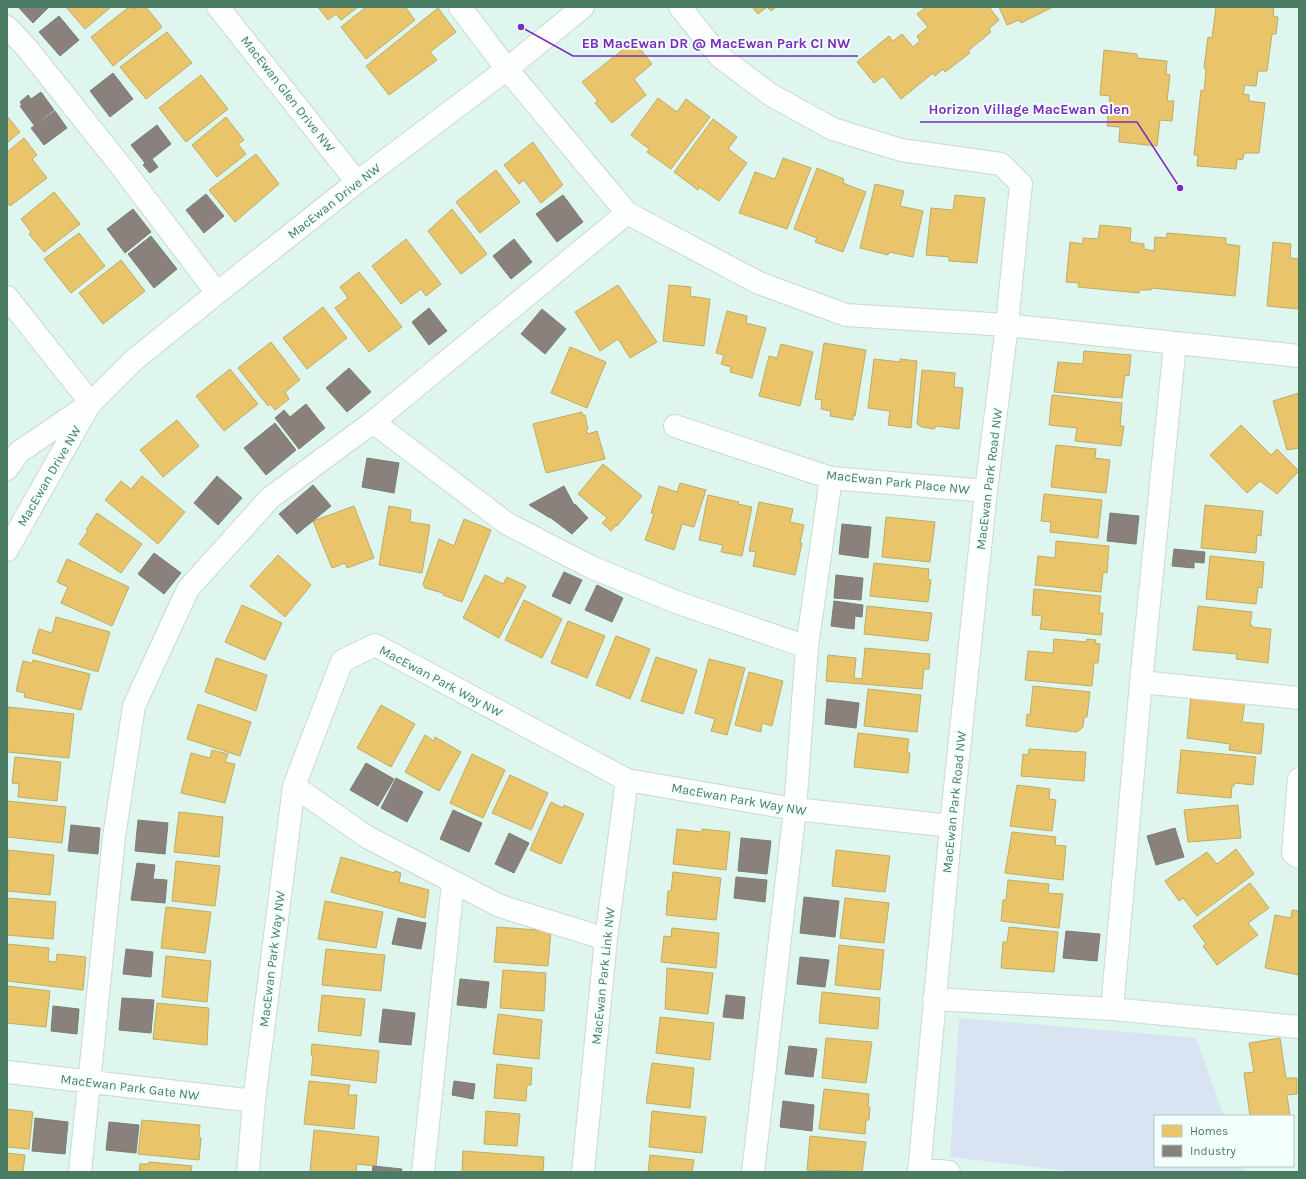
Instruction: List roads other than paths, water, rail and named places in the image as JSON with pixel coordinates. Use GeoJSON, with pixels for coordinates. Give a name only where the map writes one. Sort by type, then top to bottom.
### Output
{"type":"FeatureCollection","features":[{"type":"Feature","properties":{"kind":"street","name":"MacEwan Glen Drive NW"},"geometry":{"type":"LineString","coordinates":[[218,7],[358,182]]}},
{"type":"Feature","properties":{"kind":"street"},"geometry":{"type":"LineString","coordinates":[[460,7],[507,69],[627,213],[759,283],[846,315],[1008,325],[1175,344],[1299,356]]}},
{"type":"Feature","properties":{"kind":"street","name":"MacEwan Drive NW"},"geometry":{"type":"LineString","coordinates":[[7,470],[19,452],[91,403],[134,360],[217,292],[358,182],[507,69],[583,7]]}},
{"type":"Feature","properties":{"kind":"street","name":"MacEwan Park Road NW"},"geometry":{"type":"LineString","coordinates":[[680,7],[720,57],[771,95],[832,129],[901,150],[1001,164],[1021,184],[1008,325],[986,491],[951,826],[919,1170]]}},
{"type":"Feature","properties":{"kind":"street"},"geometry":{"type":"LineString","coordinates":[[7,27],[56,85],[217,292]]}},
{"type":"Feature","properties":{"kind":"street"},"geometry":{"type":"LineString","coordinates":[[80,1172],[114,837],[134,706],[188,589],[270,498],[373,422],[627,213]]}},
{"type":"Feature","properties":{"kind":"street"},"geometry":{"type":"LineString","coordinates":[[7,297],[91,403]]}},
{"type":"Feature","properties":{"kind":"street"},"geometry":{"type":"LineString","coordinates":[[1112,1008],[1141,682],[1175,344]]}},
{"type":"Feature","properties":{"kind":"street","name":"MacEwan Drive NW"},"geometry":{"type":"LineString","coordinates":[[7,550],[91,403]]}},
{"type":"Feature","properties":{"kind":"street"},"geometry":{"type":"LineString","coordinates":[[373,422],[506,523],[591,567],[676,602],[807,647]]}},
{"type":"Feature","properties":{"kind":"street","name":"MacEwan Park Place NW"},"geometry":{"type":"LineString","coordinates":[[674,426],[830,478],[986,491]]}},
{"type":"Feature","properties":{"kind":"street"},"geometry":{"type":"LineString","coordinates":[[753,1172],[795,809],[807,647],[830,478]]}},
{"type":"Feature","properties":{"kind":"street","name":"MacEwan Park Way NW"},"geometry":{"type":"LineString","coordinates":[[248,1172],[254,1101],[294,786],[342,661],[375,645],[627,780],[795,809],[951,826]]}},
{"type":"Feature","properties":{"kind":"street"},"geometry":{"type":"LineString","coordinates":[[1141,682],[1299,698]]}},
{"type":"Feature","properties":{"kind":"street"},"geometry":{"type":"LineString","coordinates":[[1299,779],[1293,853],[1299,858]]}},
{"type":"Feature","properties":{"kind":"street","name":"MacEwan Park Link NW"},"geometry":{"type":"LineString","coordinates":[[583,1172],[606,939],[627,780]]}},
{"type":"Feature","properties":{"kind":"street"},"geometry":{"type":"LineString","coordinates":[[294,786],[367,837],[453,883],[500,906],[606,939]]}},
{"type":"Feature","properties":{"kind":"street"},"geometry":{"type":"LineString","coordinates":[[423,1172],[453,883]]}},
{"type":"Feature","properties":{"kind":"street"},"geometry":{"type":"LineString","coordinates":[[934,999],[1112,1008],[1299,1027]]}},
{"type":"Feature","properties":{"kind":"street","name":"MacEwan Park Gate NW"},"geometry":{"type":"LineString","coordinates":[[7,1072],[254,1101]]}},
{"type":"Feature","properties":{"kind":"street"},"geometry":{"type":"LineString","coordinates":[[919,1170],[949,1172]]}},
{"type":"Feature","properties":{"kind":"place","name":"EB MacEwan DR @ MacEwan Park CI NW"},"geometry":{"type":"Point","coordinates":[521,27]}},
{"type":"Feature","properties":{"kind":"place","name":"Horizon Village MacEwan Glen"},"geometry":{"type":"Point","coordinates":[1180,188]}}]}
